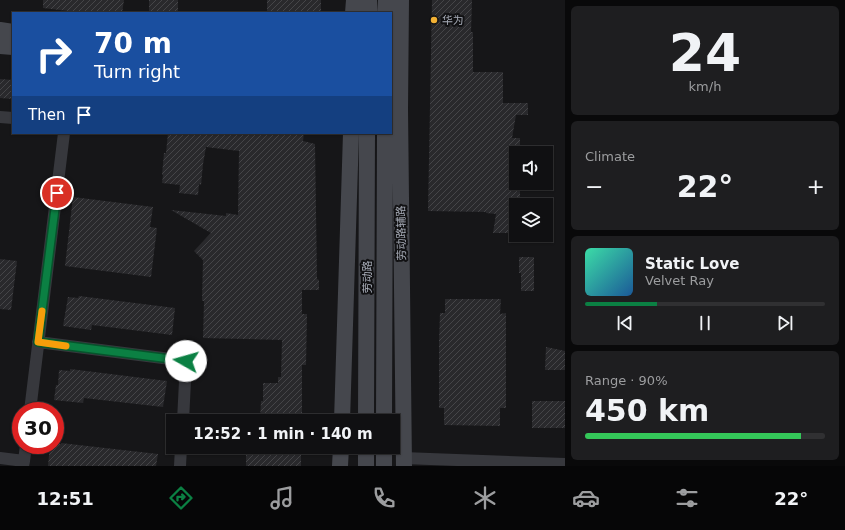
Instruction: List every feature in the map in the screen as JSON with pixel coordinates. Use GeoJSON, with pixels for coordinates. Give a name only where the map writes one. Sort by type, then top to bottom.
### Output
{"type":"FeatureCollection","features":[{"type":"Feature","properties":{"kind":"street"},"geometry":{"type":"LineString","coordinates":[[353,12],[354,0]]}},
{"type":"Feature","properties":{"kind":"street"},"geometry":{"type":"LineString","coordinates":[[369,0],[369,12]]}},
{"type":"Feature","properties":{"kind":"street"},"geometry":{"type":"LineString","coordinates":[[386,0],[386,12]]}},
{"type":"Feature","properties":{"kind":"street","name":"劳动路辅路"},"geometry":{"type":"LineString","coordinates":[[401,0],[396,80],[400,109],[403,462]]}},
{"type":"Feature","properties":{"kind":"street"},"geometry":{"type":"LineString","coordinates":[[0,30],[12,32]]}},
{"type":"Feature","properties":{"kind":"street"},"geometry":{"type":"LineString","coordinates":[[0,46],[12,47]]}},
{"type":"Feature","properties":{"kind":"street"},"geometry":{"type":"LineString","coordinates":[[0,117],[12,118]]}},
{"type":"Feature","properties":{"kind":"street"},"geometry":{"type":"LineString","coordinates":[[31,402],[64,134]]}},
{"type":"Feature","properties":{"kind":"street"},"geometry":{"type":"LineString","coordinates":[[342,414],[351,134]]}},
{"type":"Feature","properties":{"kind":"street","name":"劳动路"},"geometry":{"type":"LineString","coordinates":[[366,414],[368,134]]}},
{"type":"Feature","properties":{"kind":"street","name":"劳动路"},"geometry":{"type":"LineString","coordinates":[[384,414],[385,134]]}},
{"type":"Feature","properties":{"kind":"street"},"geometry":{"type":"LineString","coordinates":[[38,342],[186,361],[182,414]]}},
{"type":"Feature","properties":{"kind":"street"},"geometry":{"type":"LineString","coordinates":[[180,466],[181,454]]}},
{"type":"Feature","properties":{"kind":"street"},"geometry":{"type":"LineString","coordinates":[[340,466],[341,454]]}},
{"type":"Feature","properties":{"kind":"street"},"geometry":{"type":"LineString","coordinates":[[366,454],[366,466]]}},
{"type":"Feature","properties":{"kind":"street"},"geometry":{"type":"LineString","coordinates":[[384,454],[384,466]]}},
{"type":"Feature","properties":{"kind":"street"},"geometry":{"type":"LineString","coordinates":[[0,458],[24,463]]}},
{"type":"Feature","properties":{"kind":"street"},"geometry":{"type":"LineString","coordinates":[[403,462],[565,464]]}},
{"type":"Feature","properties":{"kind":"building"},"geometry":{"type":"Polygon","coordinates":[[[43,0],[124,0],[122,12],[77,12],[43,8],[43,0]]]}},
{"type":"Feature","properties":{"kind":"building"},"geometry":{"type":"Polygon","coordinates":[[[149,0],[178,0],[178,12],[149,12],[149,0]]]}},
{"type":"Feature","properties":{"kind":"building"},"geometry":{"type":"Polygon","coordinates":[[[267,0],[321,0],[321,12],[267,12],[267,0]]]}},
{"type":"Feature","properties":{"kind":"building"},"geometry":{"type":"Polygon","coordinates":[[[432,0],[472,0],[471,32],[473,32],[473,72],[503,72],[503,103],[528,103],[528,115],[516,115],[512,138],[520,138],[520,146],[509,146],[509,190],[520,190],[520,198],[509,198],[509,233],[493,233],[496,214],[486,212],[428,211],[432,0]]]}},
{"type":"Feature","properties":{"kind":"building"},"geometry":{"type":"Polygon","coordinates":[[[0,79],[12,80],[12,99],[0,98],[0,79]]]}},
{"type":"Feature","properties":{"kind":"building"},"geometry":{"type":"Polygon","coordinates":[[[168,134],[304,134],[303,141],[315,144],[317,279],[319,280],[319,290],[302,290],[302,314],[307,314],[306,365],[302,365],[302,414],[260,414],[261,401],[263,401],[263,383],[278,383],[278,377],[281,377],[282,340],[203,338],[203,260],[194,251],[211,233],[171,210],[226,216],[226,213],[238,215],[239,151],[206,147],[201,185],[199,184],[198,195],[179,193],[180,185],[162,183],[164,153],[166,153],[168,134]]]}},
{"type":"Feature","properties":{"kind":"building"},"geometry":{"type":"Polygon","coordinates":[[[73,197],[153,207],[150,227],[157,228],[151,277],[65,266],[73,197]]]}},
{"type":"Feature","properties":{"kind":"building"},"geometry":{"type":"Polygon","coordinates":[[[519,257],[534,257],[534,291],[521,291],[519,257]]]}},
{"type":"Feature","properties":{"kind":"building"},"geometry":{"type":"Polygon","coordinates":[[[0,259],[17,261],[11,310],[0,309],[0,259]]]}},
{"type":"Feature","properties":{"kind":"building"},"geometry":{"type":"Polygon","coordinates":[[[79,296],[175,308],[172,335],[92,325],[91,330],[63,326],[68,297],[78,298],[79,296]]]}},
{"type":"Feature","properties":{"kind":"building"},"geometry":{"type":"Polygon","coordinates":[[[445,299],[501,299],[500,314],[506,313],[506,408],[500,408],[500,426],[444,425],[444,408],[439,408],[439,341],[440,313],[445,313],[445,299]]]}},
{"type":"Feature","properties":{"kind":"building"},"geometry":{"type":"Polygon","coordinates":[[[546,347],[565,351],[565,370],[545,370],[546,347]]]}},
{"type":"Feature","properties":{"kind":"building"},"geometry":{"type":"Polygon","coordinates":[[[70,369],[167,381],[163,407],[84,398],[83,403],[54,400],[56,385],[58,385],[59,370],[70,371],[70,369]]]}},
{"type":"Feature","properties":{"kind":"building"},"geometry":{"type":"Polygon","coordinates":[[[532,401],[565,401],[565,428],[532,428],[532,401]]]}},
{"type":"Feature","properties":{"kind":"building"},"geometry":{"type":"Polygon","coordinates":[[[64,443],[158,454],[156,466],[48,466],[49,454],[64,454],[64,443]]]}},
{"type":"Feature","properties":{"kind":"building"},"geometry":{"type":"Polygon","coordinates":[[[246,454],[301,454],[301,466],[246,466],[246,454]]]}},
{"type":"Feature","properties":{"kind":"slow traffic"},"geometry":{"type":"LineString","coordinates":[[42,311],[38,342],[66,346]]}},
{"type":"Feature","properties":{"kind":"place","name":"华为"},"geometry":{"type":"Point","coordinates":[434,20]}},
{"type":"Feature","properties":{"kind":"route"},"geometry":{"type":"LineString","coordinates":[[57,193],[38,342],[186,361]]}}]}
